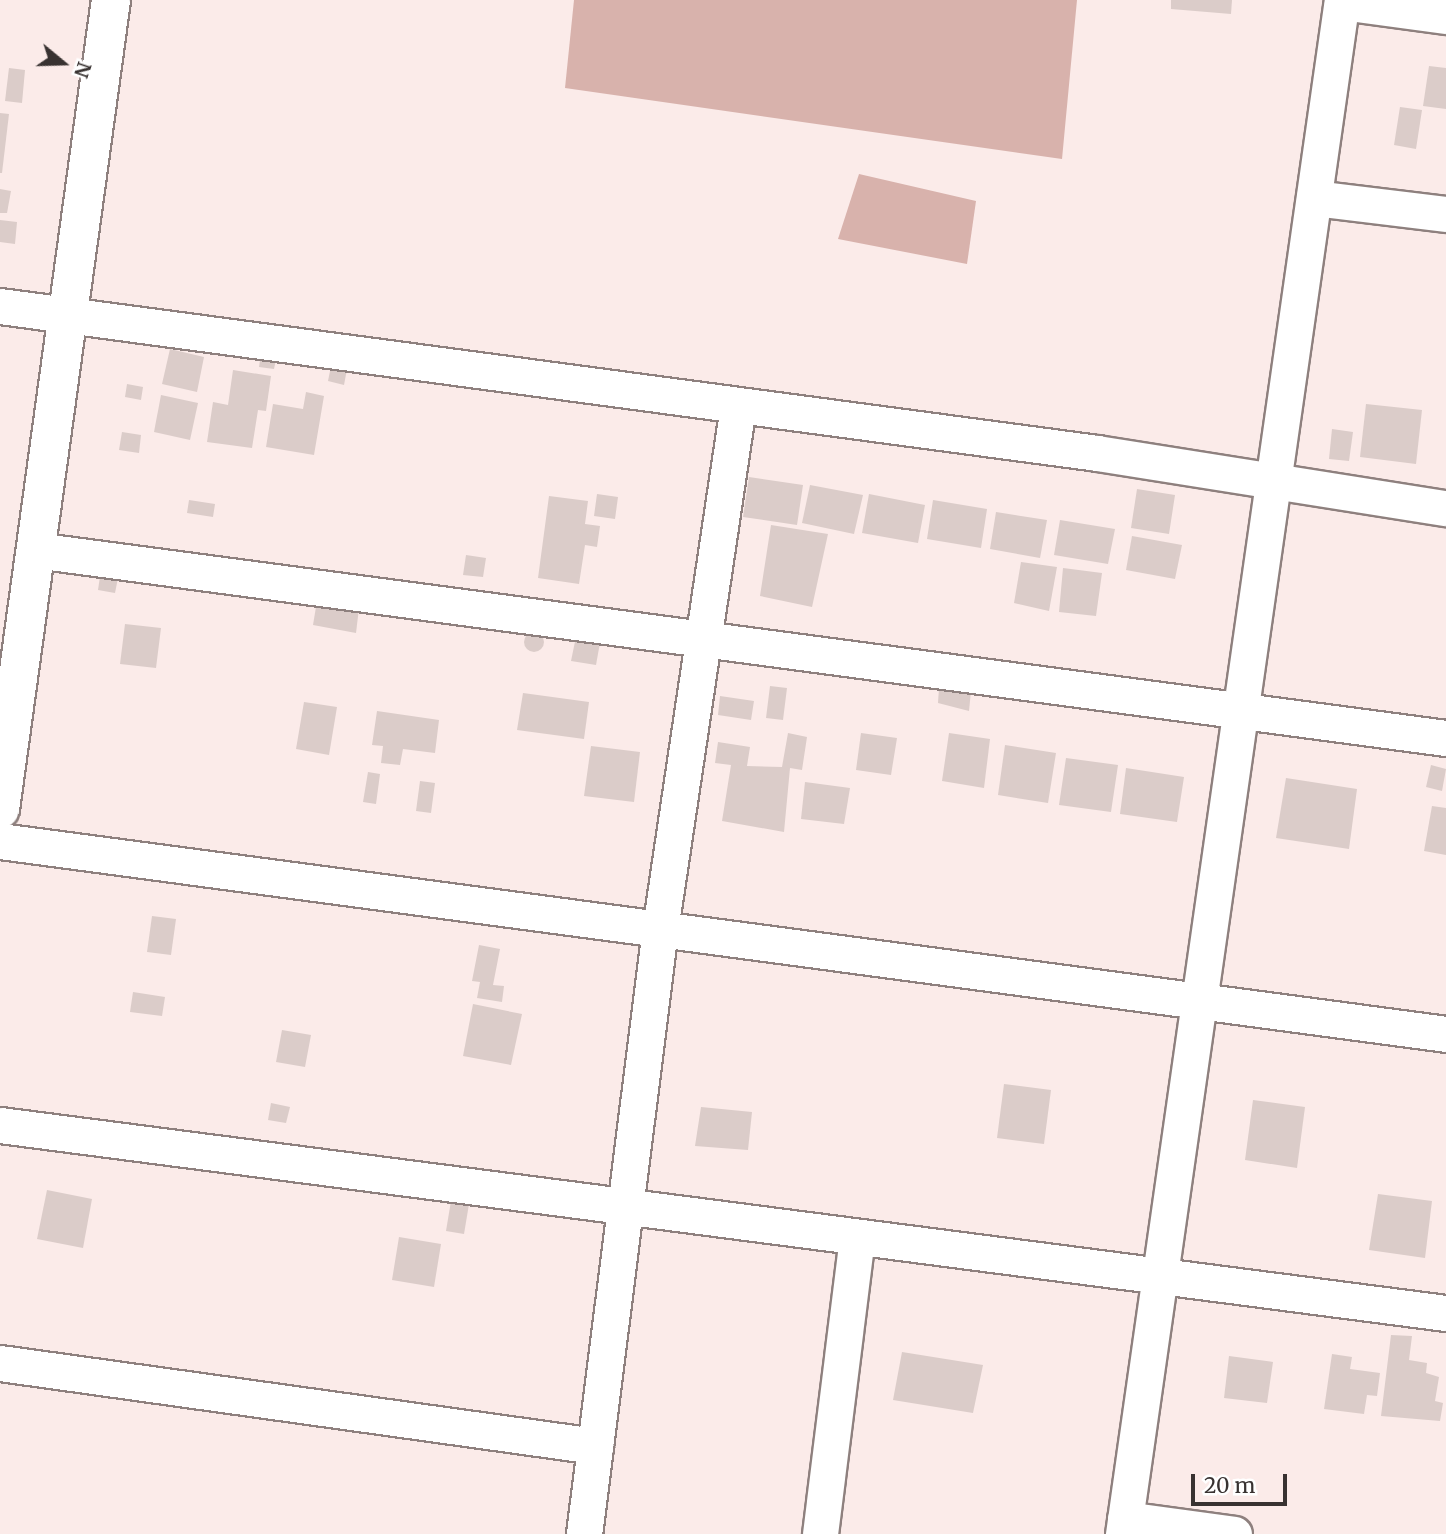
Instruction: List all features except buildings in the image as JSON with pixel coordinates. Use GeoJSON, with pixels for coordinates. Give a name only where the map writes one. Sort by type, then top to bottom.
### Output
{"type":"FeatureCollection","features":[{"type":"Feature","properties":{"kind":"street"},"geometry":{"type":"LineString","coordinates":[[0,809],[111,0]]}},
{"type":"Feature","properties":{"kind":"street"},"geometry":{"type":"LineString","coordinates":[[1234,1534],[1124,1526],[1342,1],[1446,16]]}},
{"type":"Feature","properties":{"kind":"street"},"geometry":{"type":"LineString","coordinates":[[1314,198],[1446,214]]}},
{"type":"Feature","properties":{"kind":"street"},"geometry":{"type":"LineString","coordinates":[[0,306],[1097,453],[1273,483],[1446,508]]}},
{"type":"Feature","properties":{"kind":"street"},"geometry":{"type":"LineString","coordinates":[[584,1534],[660,929],[738,406]]}},
{"type":"Feature","properties":{"kind":"street"},"geometry":{"type":"LineString","coordinates":[[35,550],[1241,708],[1446,738]]}},
{"type":"Feature","properties":{"kind":"street"},"geometry":{"type":"LineString","coordinates":[[0,841],[1446,1034]]}},
{"type":"Feature","properties":{"kind":"street"},"geometry":{"type":"LineString","coordinates":[[0,1125],[1446,1313]]}},
{"type":"Feature","properties":{"kind":"street"},"geometry":{"type":"LineString","coordinates":[[820,1534],[857,1237]]}},
{"type":"Feature","properties":{"kind":"street"},"geometry":{"type":"LineString","coordinates":[[0,1363],[595,1446]]}},
{"type":"Feature","properties":{"kind":"shaded area"},"geometry":{"type":"Polygon","coordinates":[[[574,0],[1077,0],[1062,159],[565,88],[574,0]]]}},
{"type":"Feature","properties":{"kind":"shaded area"},"geometry":{"type":"Polygon","coordinates":[[[859,174],[976,201],[967,264],[838,239],[859,174]]]}}]}
